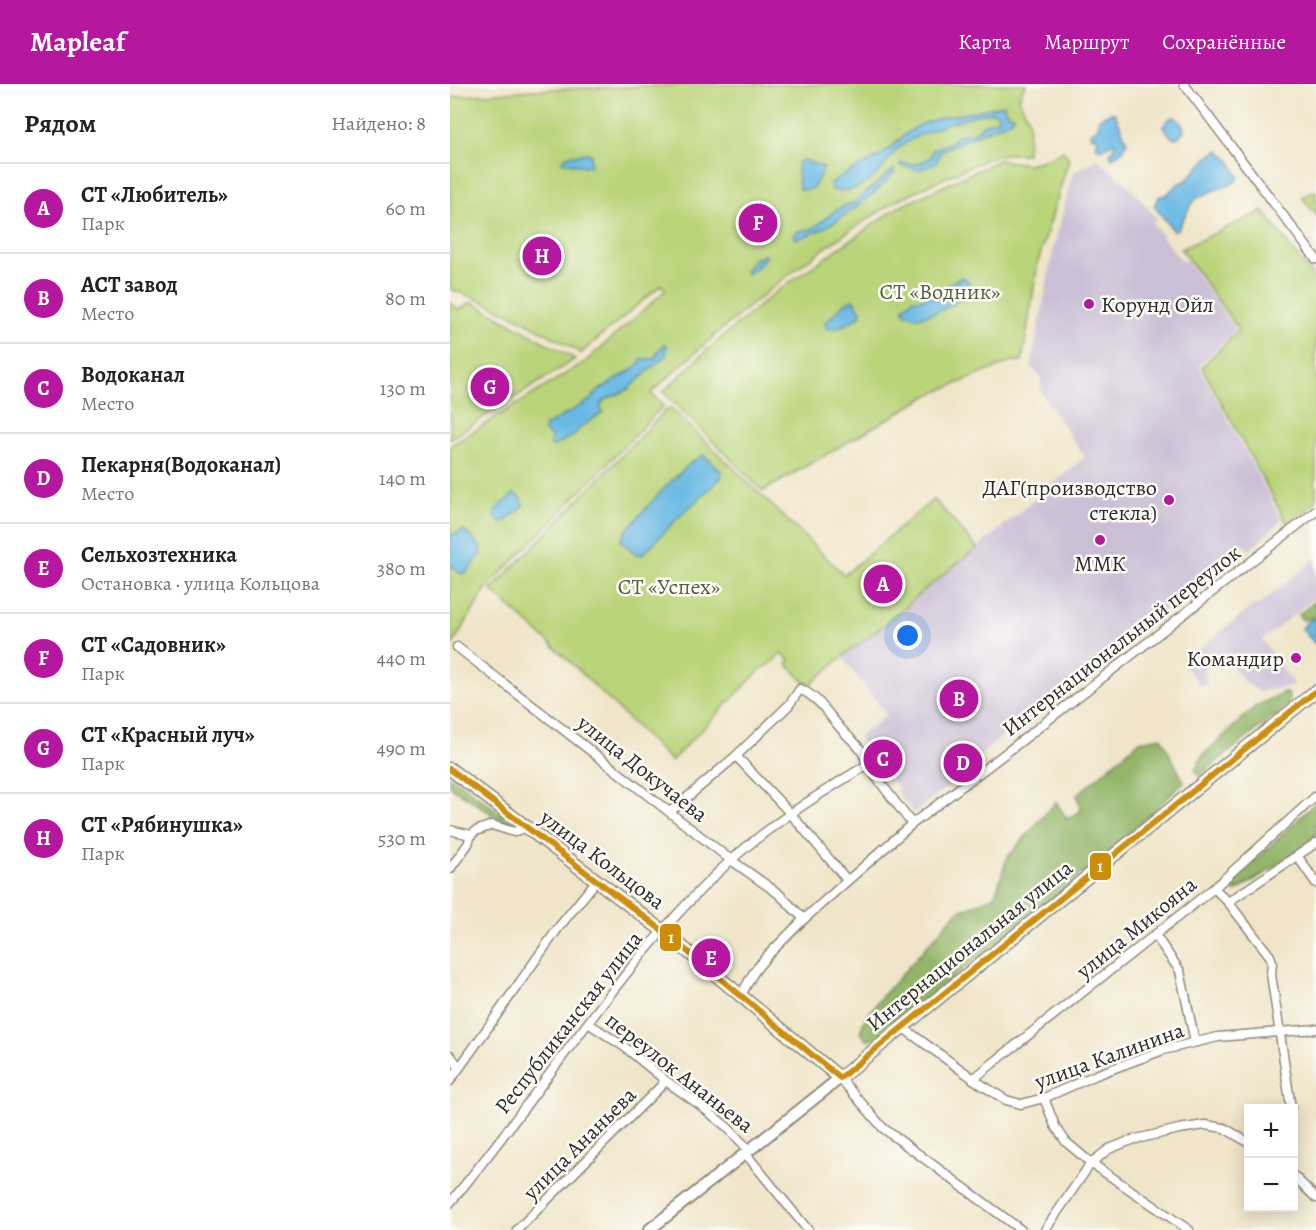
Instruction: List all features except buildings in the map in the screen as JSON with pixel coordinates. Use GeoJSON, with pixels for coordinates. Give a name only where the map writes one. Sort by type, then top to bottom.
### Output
{"type":"FeatureCollection","features":[{"type":"Feature","properties":{"kind":"main road","name":"Интернациональная улица"},"geometry":{"type":"LineString","coordinates":[[840,1078],[1316,691]]}},
{"type":"Feature","properties":{"kind":"main road","name":"улица Кольцова"},"geometry":{"type":"LineString","coordinates":[[450,769],[663,931],[840,1078]]}},
{"type":"Feature","properties":{"kind":"street"},"geometry":{"type":"LineString","coordinates":[[1184,84],[1316,259]]}},
{"type":"Feature","properties":{"kind":"street","name":"Интернациональный переулок"},"geometry":{"type":"LineString","coordinates":[[741,995],[766,957],[804,919],[912,824],[1316,511]]}},
{"type":"Feature","properties":{"kind":"street","name":"улица Докучаева"},"geometry":{"type":"LineString","coordinates":[[458,647],[731,860],[779,894],[804,919]]}},
{"type":"Feature","properties":{"kind":"street"},"geometry":{"type":"LineString","coordinates":[[670,812],[736,756],[789,705],[800,689],[816,698],[836,724],[858,746],[866,758],[867,765],[912,824]]}},
{"type":"Feature","properties":{"kind":"street"},"geometry":{"type":"LineString","coordinates":[[736,756],[790,813],[847,880]]}},
{"type":"Feature","properties":{"kind":"street","name":"Республиканская улица"},"geometry":{"type":"LineString","coordinates":[[450,1203],[588,1023],[663,931],[731,860],[790,813],[867,765]]}},
{"type":"Feature","properties":{"kind":"street","name":"улица Микояна"},"geometry":{"type":"LineString","coordinates":[[973,1079],[1214,888],[1316,796]]}},
{"type":"Feature","properties":{"kind":"street"},"geometry":{"type":"LineString","coordinates":[[450,869],[468,844],[471,835],[488,825],[514,832],[526,827]]}},
{"type":"Feature","properties":{"kind":"street"},"geometry":{"type":"LineString","coordinates":[[450,830],[471,835]]}},
{"type":"Feature","properties":{"kind":"street"},"geometry":{"type":"LineString","coordinates":[[1228,902],[1316,843]]}},
{"type":"Feature","properties":{"kind":"street"},"geometry":{"type":"LineString","coordinates":[[1298,857],[1316,883]]}},
{"type":"Feature","properties":{"kind":"street"},"geometry":{"type":"LineString","coordinates":[[450,1081],[559,927],[597,880]]}},
{"type":"Feature","properties":{"kind":"street"},"geometry":{"type":"LineString","coordinates":[[1214,888],[1228,902],[1270,956],[1272,962],[1270,974],[1290,1104]]}},
{"type":"Feature","properties":{"kind":"street"},"geometry":{"type":"LineString","coordinates":[[1155,936],[1180,971],[1195,1042]]}},
{"type":"Feature","properties":{"kind":"street","name":"переулок Ананьева"},"geometry":{"type":"LineString","coordinates":[[588,1023],[626,1048],[717,1118],[747,1151],[808,1230]]}},
{"type":"Feature","properties":{"kind":"street","name":"улица Калинина"},"geometry":{"type":"LineString","coordinates":[[902,1027],[973,1079],[1012,1103],[1028,1103],[1044,1098],[1152,1053],[1195,1042],[1218,1037],[1316,1029]]}},
{"type":"Feature","properties":{"kind":"street"},"geometry":{"type":"LineString","coordinates":[[450,1055],[459,1067]]}},
{"type":"Feature","properties":{"kind":"street"},"geometry":{"type":"LineString","coordinates":[[840,1078],[883,1128],[1021,1230]]}},
{"type":"Feature","properties":{"kind":"street","name":"Интернациональная улица"},"geometry":{"type":"LineString","coordinates":[[649,1230],[840,1078]]}},
{"type":"Feature","properties":{"kind":"street","name":"улица Ананьева"},"geometry":{"type":"LineString","coordinates":[[517,1230],[666,1081]]}},
{"type":"Feature","properties":{"kind":"street"},"geometry":{"type":"LineString","coordinates":[[1044,1098],[1059,1133],[1066,1142],[1092,1163],[1189,1230]]}},
{"type":"Feature","properties":{"kind":"street"},"geometry":{"type":"LineString","coordinates":[[1046,1230],[1092,1163],[1109,1149],[1205,1125],[1224,1128],[1244,1140]]}},
{"type":"Feature","properties":{"kind":"street"},"geometry":{"type":"LineString","coordinates":[[1298,1181],[1316,1198]]}},
{"type":"Feature","properties":{"kind":"shaded area"},"geometry":{"type":"Polygon","coordinates":[[[1097,159],[1129,186],[1157,219],[1152,223],[1182,262],[1186,260],[1236,330],[1199,366],[1282,520],[1250,550],[1243,544],[1230,555],[1230,565],[1191,597],[1173,603],[1160,612],[1063,692],[1066,695],[1018,732],[1014,728],[1007,733],[975,759],[977,763],[914,813],[897,791],[899,789],[858,737],[886,716],[842,657],[895,617],[919,594],[1085,457],[1041,393],[1041,378],[1031,367],[1053,251],[1073,173],[1097,159]]]}},
{"type":"Feature","properties":{"kind":"shaded area"},"geometry":{"type":"Polygon","coordinates":[[[1316,558],[1316,597],[1262,640],[1294,685],[1260,692],[1246,683],[1222,655],[1205,668],[1207,685],[1200,685],[1182,663],[1253,606],[1259,605],[1316,558]]]}},
{"type":"Feature","properties":{"kind":"green space"},"geometry":{"type":"Polygon","coordinates":[[[710,84],[1026,84],[1020,95],[1020,102],[1029,123],[1027,154],[1005,154],[989,158],[893,203],[829,245],[737,316],[651,393],[663,406],[486,589],[450,649],[450,446],[585,362],[666,290],[661,285],[581,353],[501,310],[450,289],[450,97],[533,90],[710,84]]]}},
{"type":"Feature","properties":{"kind":"green space","name":"СТ «Водник»"},"geometry":{"type":"Polygon","coordinates":[[[1063,151],[1069,159],[1038,262],[1022,362],[1013,361],[929,395],[763,491],[663,392],[706,351],[773,294],[897,208],[999,160],[1027,164],[1041,161],[1063,151]]]}},
{"type":"Feature","properties":{"kind":"green space"},"geometry":{"type":"Polygon","coordinates":[[[1316,191],[1316,215],[1302,197],[1316,191]]]}},
{"type":"Feature","properties":{"kind":"green space"},"geometry":{"type":"Polygon","coordinates":[[[1263,211],[1316,281],[1316,502],[1288,525],[1202,367],[1239,330],[1181,249],[1263,211]]]}},
{"type":"Feature","properties":{"kind":"green space"},"geometry":{"type":"Polygon","coordinates":[[[450,302],[459,310],[472,302],[575,359],[450,439],[450,302]]]}},
{"type":"Feature","properties":{"kind":"green space","name":"СТ «Успех»"},"geometry":{"type":"Polygon","coordinates":[[[671,408],[844,575],[934,499],[977,548],[812,683],[805,683],[787,664],[790,660],[781,653],[771,664],[761,669],[671,761],[563,655],[491,590],[667,409],[671,408]]]}},
{"type":"Feature","properties":{"kind":"green space"},"geometry":{"type":"Polygon","coordinates":[[[1316,601],[1316,617],[1303,620],[1298,615],[1316,601]]]}},
{"type":"Feature","properties":{"kind":"green space"},"geometry":{"type":"Polygon","coordinates":[[[1284,692],[1289,695],[1288,705],[1199,776],[1195,770],[1202,756],[1256,706],[1284,692]]]}},
{"type":"Feature","properties":{"kind":"green space"},"geometry":{"type":"Polygon","coordinates":[[[1161,737],[1184,782],[1108,853],[879,1037],[867,1040],[860,1032],[865,1019],[880,999],[957,912],[995,896],[1007,858],[1056,802],[1067,819],[1081,811],[1077,795],[1140,741],[1161,737]]]}},
{"type":"Feature","properties":{"kind":"green space"},"geometry":{"type":"Polygon","coordinates":[[[450,776],[517,825],[508,825],[450,786],[450,776]]]}},
{"type":"Feature","properties":{"kind":"green space"},"geometry":{"type":"Polygon","coordinates":[[[1316,802],[1316,841],[1235,892],[1232,883],[1316,802]]]}},
{"type":"Feature","properties":{"kind":"water"},"geometry":{"type":"Polygon","coordinates":[[[1004,104],[1006,112],[1014,116],[1012,120],[951,146],[941,152],[936,163],[920,170],[900,166],[900,163],[917,164],[930,158],[933,150],[949,143],[960,134],[971,134],[986,123],[997,120],[998,116],[994,112],[959,120],[918,136],[899,148],[881,170],[863,185],[845,190],[832,190],[830,184],[833,181],[878,157],[918,126],[939,118],[1004,104]]]}},
{"type":"Feature","properties":{"kind":"water"},"geometry":{"type":"Polygon","coordinates":[[[1115,113],[1127,142],[1123,150],[1112,158],[1110,154],[1115,145],[1113,142],[1104,149],[1099,149],[1096,145],[1098,140],[1096,136],[1091,137],[1090,134],[1099,126],[1099,118],[1115,113]]]}},
{"type":"Feature","properties":{"kind":"water"},"geometry":{"type":"Polygon","coordinates":[[[1175,117],[1180,121],[1184,131],[1177,138],[1172,138],[1163,126],[1170,118],[1175,117]]]}},
{"type":"Feature","properties":{"kind":"water"},"geometry":{"type":"Polygon","coordinates":[[[1219,150],[1231,162],[1239,177],[1232,184],[1211,191],[1195,200],[1178,229],[1174,231],[1154,206],[1159,197],[1166,195],[1179,183],[1186,181],[1207,158],[1219,150]]]}},
{"type":"Feature","properties":{"kind":"water"},"geometry":{"type":"Polygon","coordinates":[[[587,153],[591,155],[590,167],[562,162],[566,156],[587,153]]]}},
{"type":"Feature","properties":{"kind":"water"},"geometry":{"type":"Polygon","coordinates":[[[804,160],[824,168],[813,188],[805,190],[799,189],[797,170],[798,162],[804,160]]]}},
{"type":"Feature","properties":{"kind":"water"},"geometry":{"type":"Polygon","coordinates":[[[894,169],[895,172],[862,203],[822,229],[796,239],[794,235],[798,231],[812,229],[836,210],[854,202],[894,169]]]}},
{"type":"Feature","properties":{"kind":"water"},"geometry":{"type":"Polygon","coordinates":[[[765,255],[766,257],[757,267],[747,274],[745,271],[754,259],[765,255]]]}},
{"type":"Feature","properties":{"kind":"water"},"geometry":{"type":"Polygon","coordinates":[[[962,277],[969,284],[970,293],[959,301],[921,316],[915,317],[905,313],[903,309],[913,299],[932,295],[962,277]]]}},
{"type":"Feature","properties":{"kind":"water"},"geometry":{"type":"Polygon","coordinates":[[[853,299],[861,311],[860,316],[840,327],[827,329],[825,322],[845,303],[853,299]]]}},
{"type":"Feature","properties":{"kind":"water"},"geometry":{"type":"Polygon","coordinates":[[[665,344],[667,345],[666,356],[627,390],[604,400],[600,405],[603,412],[580,428],[573,436],[552,447],[550,444],[552,438],[544,431],[545,426],[589,401],[599,390],[635,368],[642,359],[655,359],[658,351],[665,344]]]}},
{"type":"Feature","properties":{"kind":"water"},"geometry":{"type":"Polygon","coordinates":[[[704,455],[722,472],[721,478],[642,555],[636,554],[621,541],[625,532],[687,466],[704,455]]]}},
{"type":"Feature","properties":{"kind":"water"},"geometry":{"type":"Polygon","coordinates":[[[514,494],[520,497],[523,505],[502,523],[494,516],[497,508],[514,494]]]}},
{"type":"Feature","properties":{"kind":"water"},"geometry":{"type":"Polygon","coordinates":[[[464,530],[479,545],[482,553],[466,573],[461,574],[450,564],[450,536],[464,530]]]}},
{"type":"Feature","properties":{"kind":"water"},"geometry":{"type":"Polygon","coordinates":[[[1316,619],[1316,645],[1302,629],[1307,622],[1316,619]]]}},
{"type":"Feature","properties":{"kind":"transit line","name":"1"},"geometry":{"type":"LineString","coordinates":[[450,769],[663,931],[840,1078],[1316,691]]}},
{"type":"Feature","properties":{"kind":"place","name":"СТ «Садовник»"},"geometry":{"type":"Point","coordinates":[758,223]}},
{"type":"Feature","properties":{"kind":"place","name":"СТ «Рябинушка»"},"geometry":{"type":"Point","coordinates":[542,256]}},
{"type":"Feature","properties":{"kind":"place","name":"Корунд Ойл"},"geometry":{"type":"Point","coordinates":[1089,304]}},
{"type":"Feature","properties":{"kind":"place","name":"СТ «Красный луч»"},"geometry":{"type":"Point","coordinates":[490,387]}},
{"type":"Feature","properties":{"kind":"place","name":"ДАГ(производство стекла)"},"geometry":{"type":"Point","coordinates":[1169,500]}},
{"type":"Feature","properties":{"kind":"place","name":"ММК"},"geometry":{"type":"Point","coordinates":[1100,540]}},
{"type":"Feature","properties":{"kind":"place","name":"СТ «Любитель»"},"geometry":{"type":"Point","coordinates":[883,584]}},
{"type":"Feature","properties":{"kind":"place","name":"Командир"},"geometry":{"type":"Point","coordinates":[1296,658]}},
{"type":"Feature","properties":{"kind":"place","name":"АСТ завод"},"geometry":{"type":"Point","coordinates":[959,699]}},
{"type":"Feature","properties":{"kind":"place","name":"Водоканал"},"geometry":{"type":"Point","coordinates":[883,759]}},
{"type":"Feature","properties":{"kind":"place","name":"Пекарня(Водоканал)"},"geometry":{"type":"Point","coordinates":[963,763]}},
{"type":"Feature","properties":{"kind":"place","name":"Сельхозтехника"},"geometry":{"type":"Point","coordinates":[711,958]}}]}
